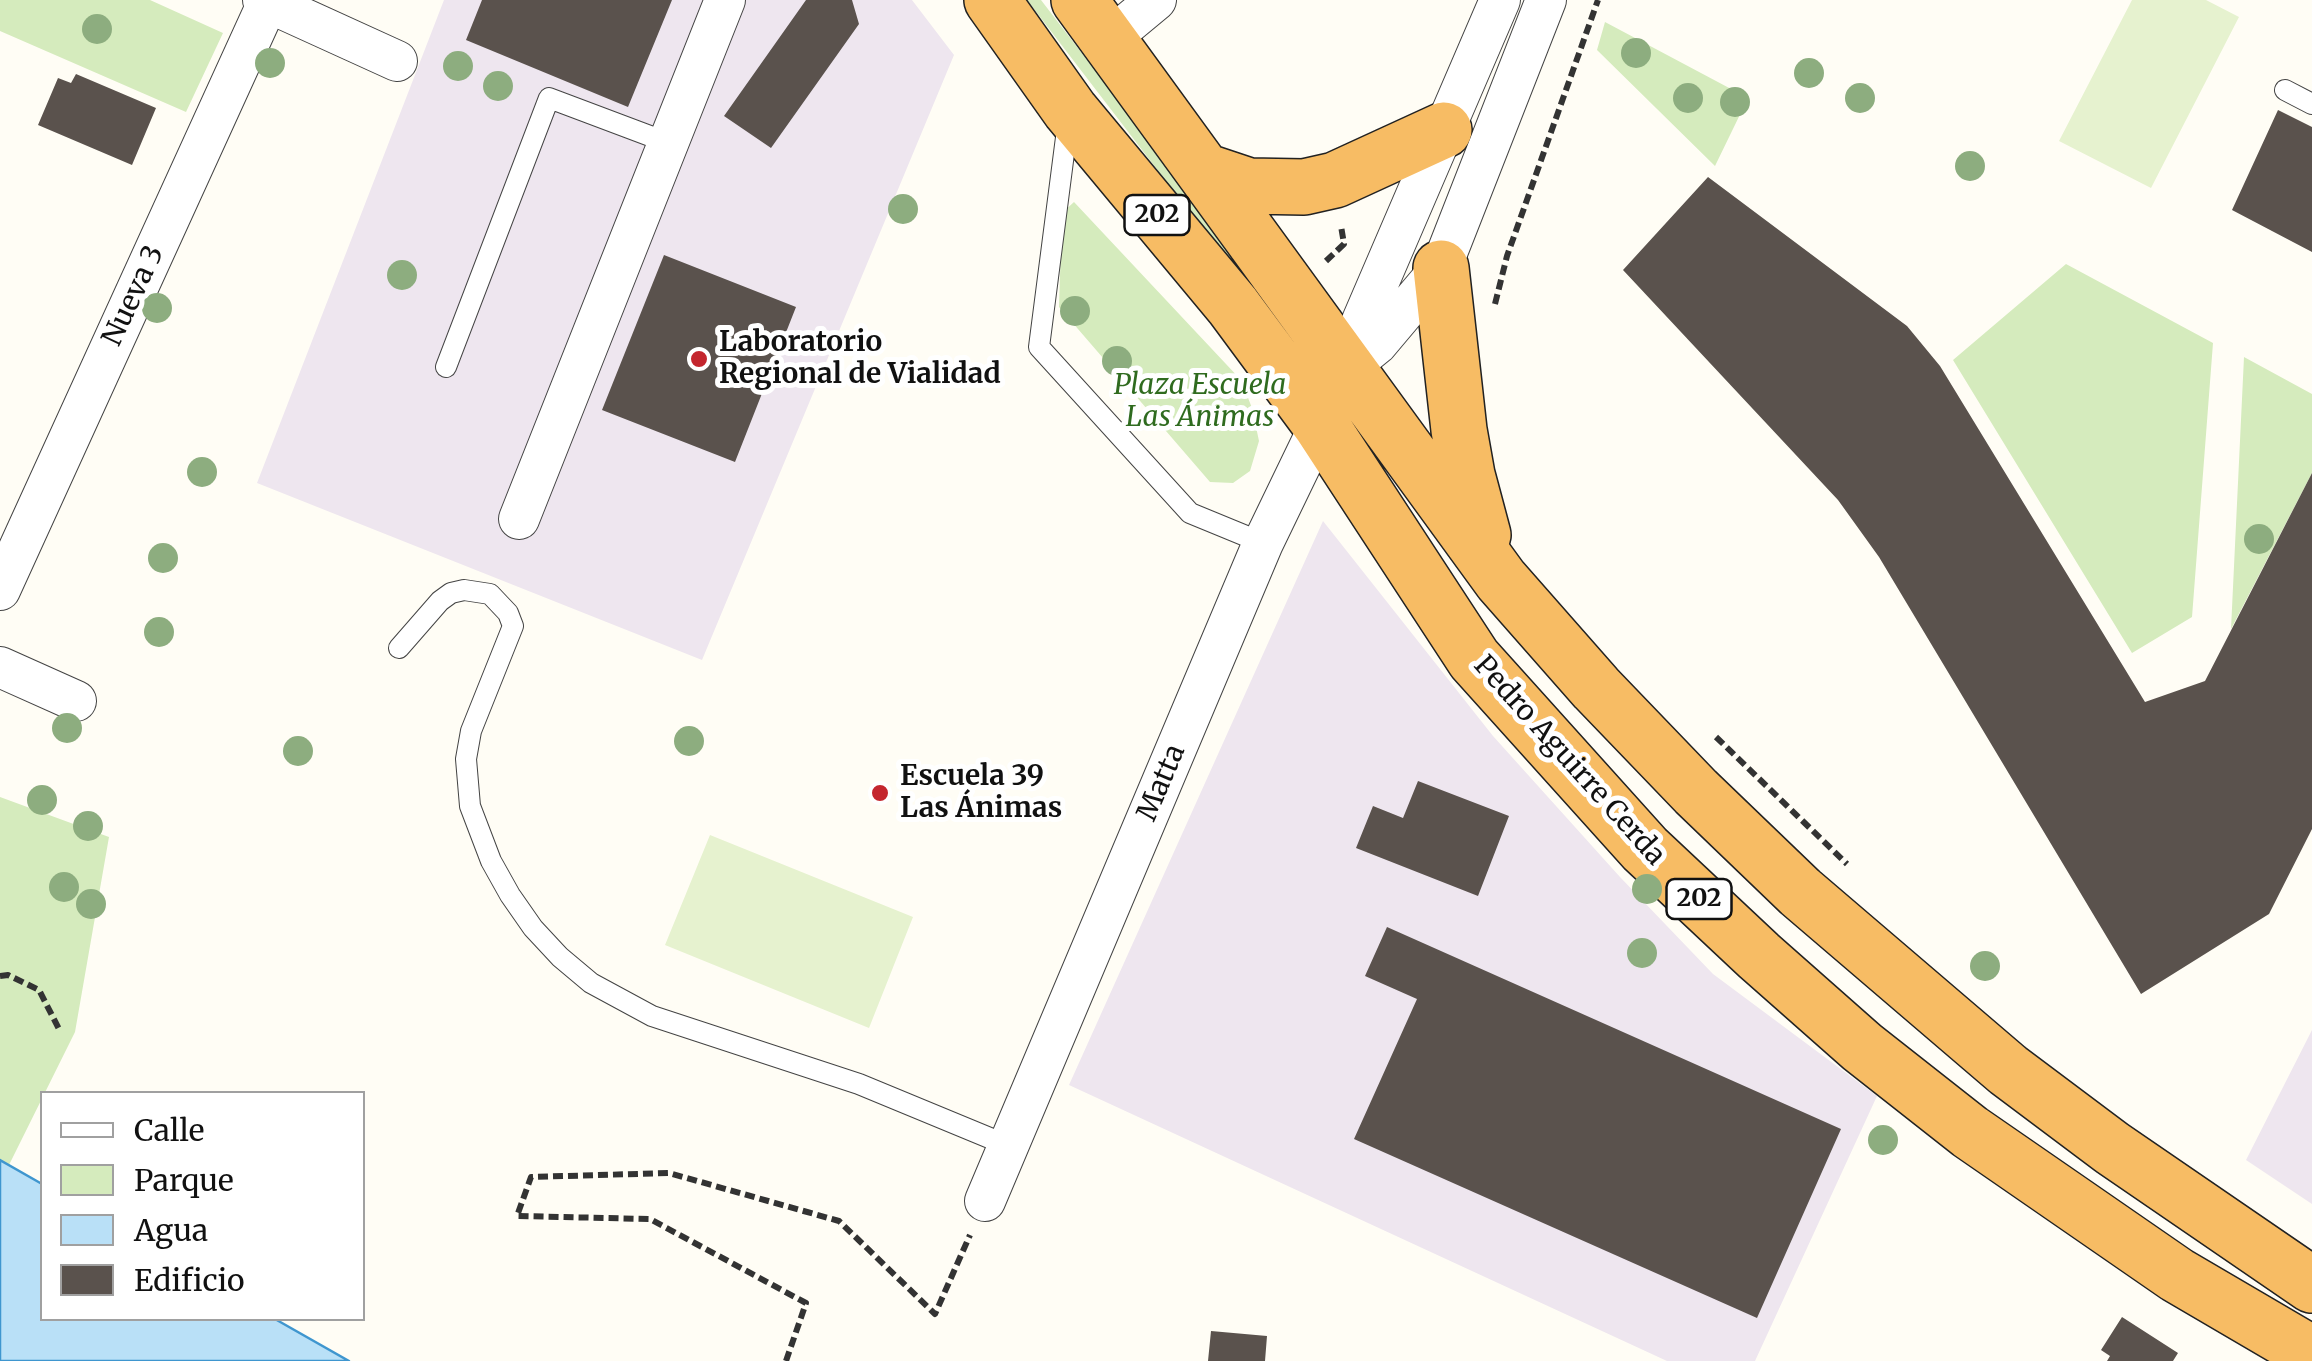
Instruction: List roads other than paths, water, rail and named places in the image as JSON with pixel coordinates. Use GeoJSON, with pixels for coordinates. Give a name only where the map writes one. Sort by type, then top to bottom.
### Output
{"type":"FeatureCollection","features":[{"type":"Feature","properties":{"kind":"highway","name":"Pedro Aguirre Cerda"},"geometry":{"type":"LineString","coordinates":[[992,0],[1070,110],[1233,306],[1321,426],[1474,659],[1645,848],[1862,1047],[2057,1194],[2176,1274],[2312,1354]]}},
{"type":"Feature","properties":{"kind":"highway","name":"202"},"geometry":{"type":"LineString","coordinates":[[1094,20],[1204,171],[1354,345],[1500,580],[1696,792],[1800,892],[2008,1070],[2112,1148],[2312,1285]]}},
{"type":"Feature","properties":{"kind":"highway"},"geometry":{"type":"LineString","coordinates":[[1204,171],[1249,186],[1304,187],[1335,180],[1444,130]]}},
{"type":"Feature","properties":{"kind":"highway"},"geometry":{"type":"LineString","coordinates":[[1441,268],[1466,476],[1500,580]]}},
{"type":"Feature","properties":{"kind":"street"},"geometry":{"type":"LineString","coordinates":[[519,519],[666,142],[726,0]]}},
{"type":"Feature","properties":{"kind":"street"},"geometry":{"type":"LineString","coordinates":[[1094,20],[1156,0]]}},
{"type":"Feature","properties":{"kind":"street","name":"Matta"},"geometry":{"type":"LineString","coordinates":[[985,1202],[1263,543],[1321,426],[1500,0]]}},
{"type":"Feature","properties":{"kind":"street","name":"Matta"},"geometry":{"type":"LineString","coordinates":[[1354,345],[1377,344],[1441,268],[1546,0]]}},
{"type":"Feature","properties":{"kind":"street"},"geometry":{"type":"LineString","coordinates":[[266,1],[397,61]]}},
{"type":"Feature","properties":{"kind":"street","name":"Nueva 3"},"geometry":{"type":"LineString","coordinates":[[0,590],[266,1]]}},
{"type":"Feature","properties":{"kind":"street"},"geometry":{"type":"LineString","coordinates":[[0,667],[76,701]]}},
{"type":"Feature","properties":{"kind":"lane"},"geometry":{"type":"LineString","coordinates":[[2285,90],[2312,104]]}},
{"type":"Feature","properties":{"kind":"lane"},"geometry":{"type":"LineString","coordinates":[[446,366],[549,98],[666,142]]}},
{"type":"Feature","properties":{"kind":"lane"},"geometry":{"type":"LineString","coordinates":[[1070,110],[1039,348],[1190,512],[1263,543]]}},
{"type":"Feature","properties":{"kind":"lane"},"geometry":{"type":"LineString","coordinates":[[398,648],[451,594],[464,590],[490,594],[508,613],[513,626],[471,731],[466,759],[470,806],[491,861],[510,895],[533,928],[581,974],[652,1016],[859,1084],[1009,1146]]}},
{"type":"Feature","properties":{"kind":"water"},"geometry":{"type":"Polygon","coordinates":[[[0,1160],[40,1183],[40,1321],[279,1321],[349,1361],[0,1361],[0,1160]]]}},
{"type":"Feature","properties":{"kind":"place","name":"Laboratorio Regional de Vialidad"},"geometry":{"type":"Point","coordinates":[699,359]}},
{"type":"Feature","properties":{"kind":"place","name":"Escuela 39 Las Ánimas"},"geometry":{"type":"Point","coordinates":[880,793]}},
{"type":"Feature","properties":{"kind":"park label","name":"Plaza Escuela Las Ánimas"},"geometry":{"type":"Point","coordinates":[1200,402]}}]}
